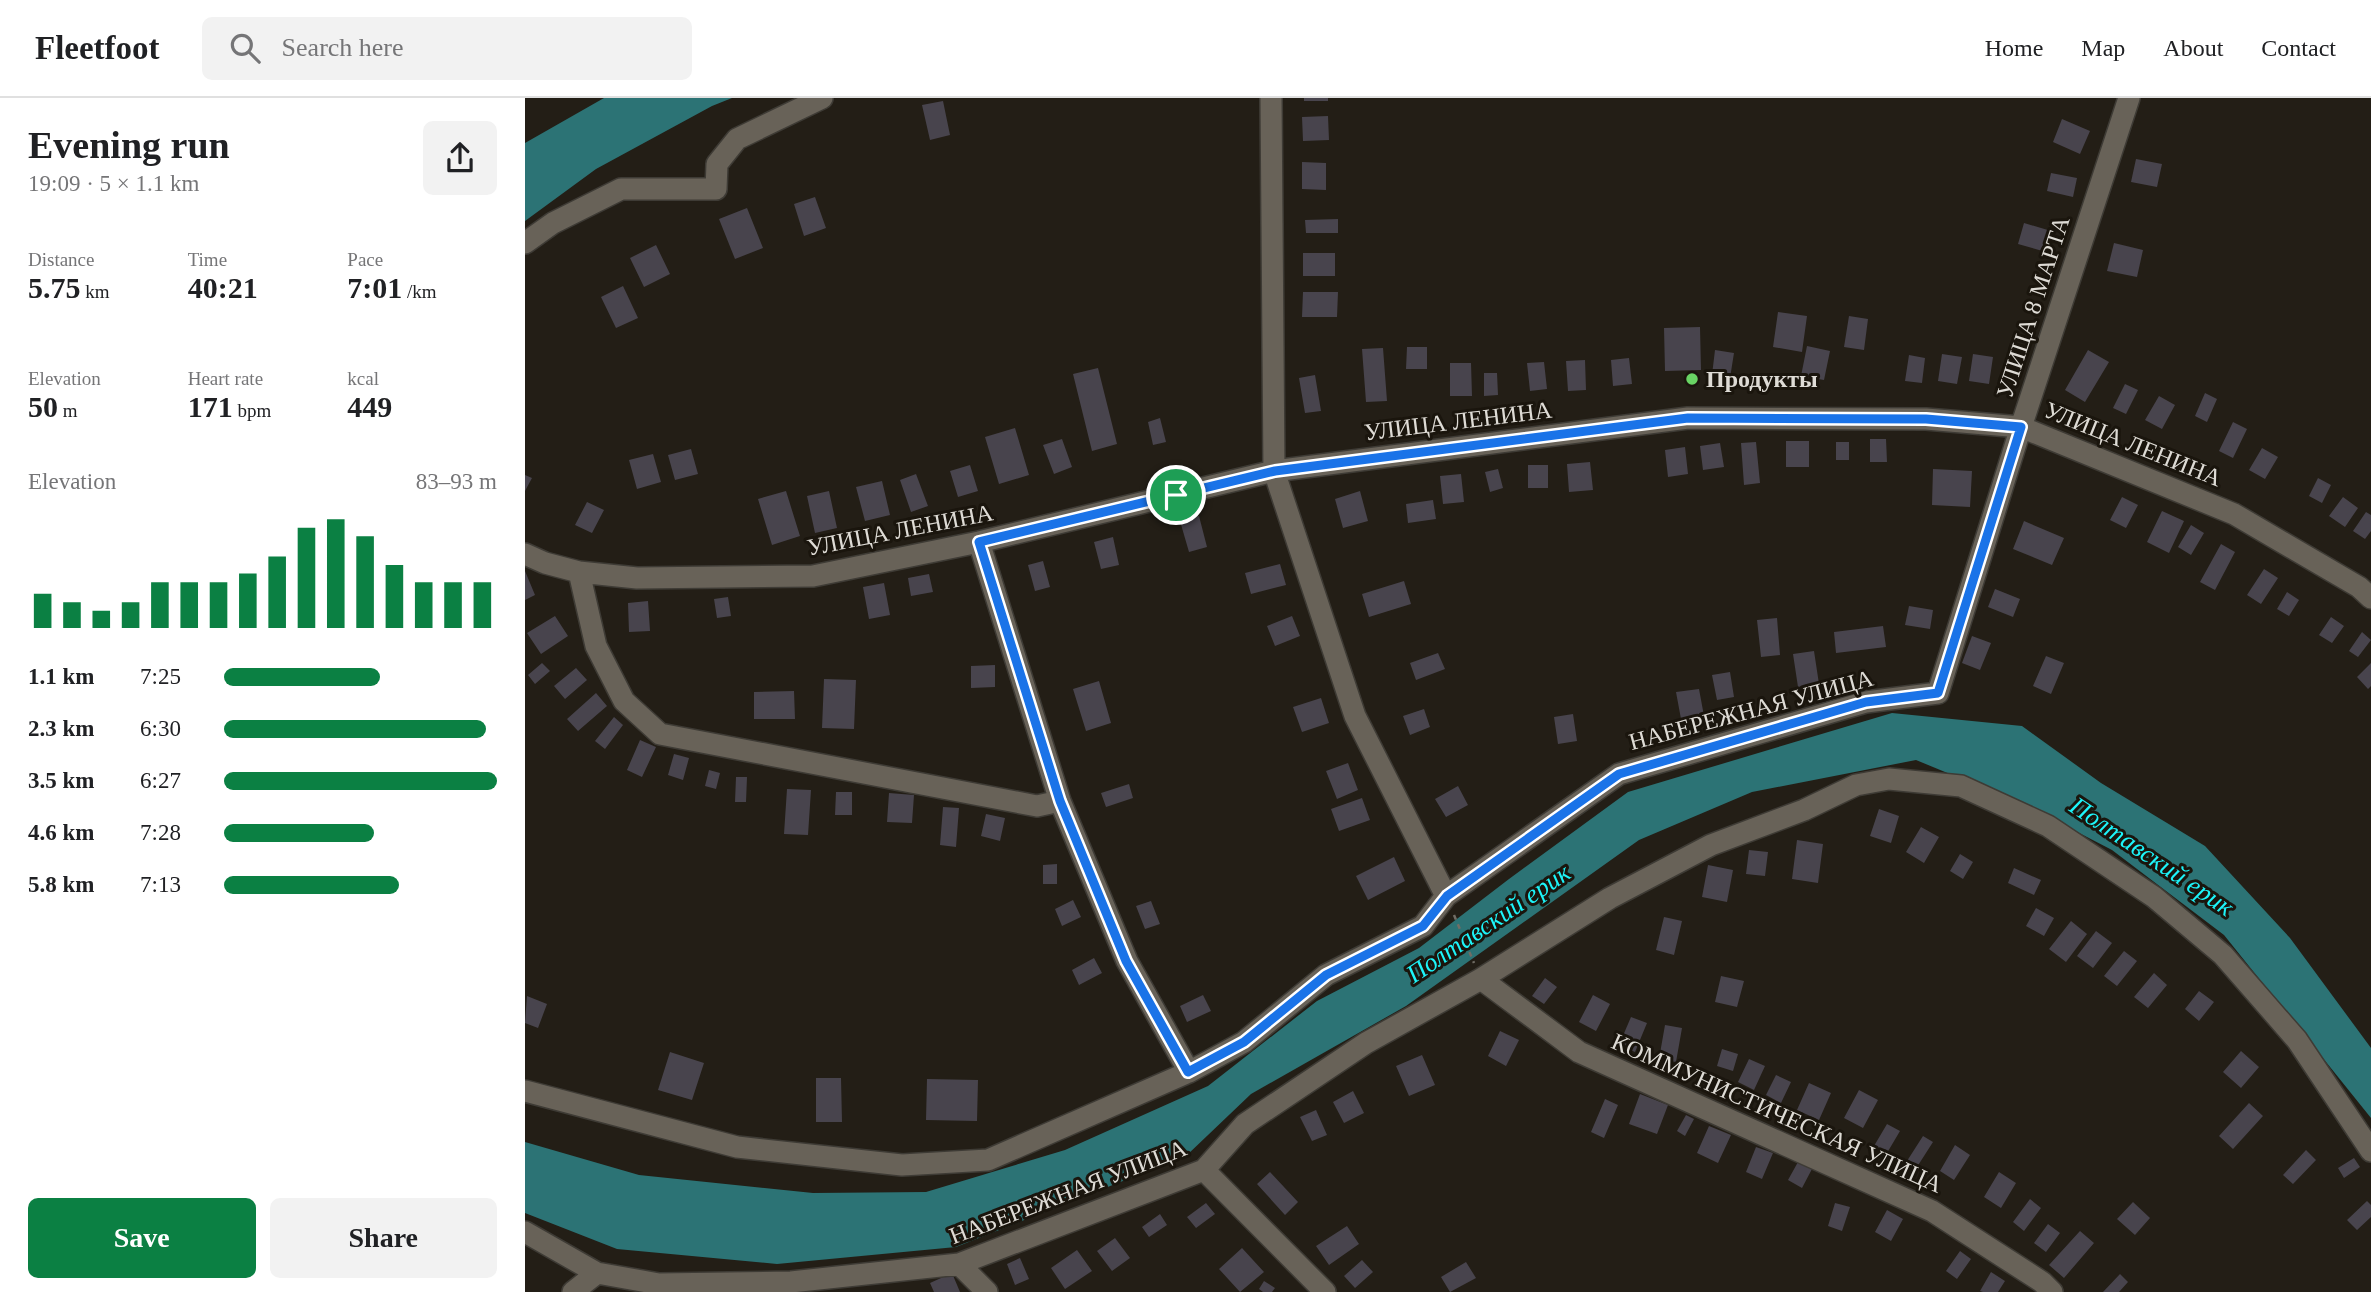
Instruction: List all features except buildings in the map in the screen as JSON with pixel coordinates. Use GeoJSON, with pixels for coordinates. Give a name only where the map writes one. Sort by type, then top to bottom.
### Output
{"type":"FeatureCollection","features":[{"type":"Feature","properties":{"kind":"street"},"geometry":{"type":"LineString","coordinates":[[525,243],[553,223],[621,189],[716,189],[717,163],[737,139],[822,98]]}},
{"type":"Feature","properties":{"kind":"street"},"geometry":{"type":"LineString","coordinates":[[1271,98],[1275,471],[1355,716],[1447,896]]}},
{"type":"Feature","properties":{"kind":"street","name":"УЛИЦА 8 МАРТА"},"geometry":{"type":"LineString","coordinates":[[1938,693],[2021,427],[2129,98]]}},
{"type":"Feature","properties":{"kind":"street","name":"УЛИЦА ЛЕНИНА"},"geometry":{"type":"LineString","coordinates":[[525,554],[545,564],[579,572],[636,578],[813,576],[979,542],[1275,471],[1688,418],[1926,419],[2021,427],[2234,514],[2359,587],[2371,598]]}},
{"type":"Feature","properties":{"kind":"street"},"geometry":{"type":"LineString","coordinates":[[979,542],[1060,801],[1126,961],[1188,1072]]}},
{"type":"Feature","properties":{"kind":"street"},"geometry":{"type":"LineString","coordinates":[[579,572],[596,646],[624,701],[660,734],[1037,806],[1060,801]]}},
{"type":"Feature","properties":{"kind":"street","name":"НАБЕРЕЖНАЯ УЛИЦА"},"geometry":{"type":"LineString","coordinates":[[525,1091],[737,1147],[902,1165],[988,1160],[1188,1072],[1244,1042],[1326,975],[1423,926],[1447,896],[1619,774],[1866,702],[1938,693]]}},
{"type":"Feature","properties":{"kind":"street","name":"НАБЕРЕЖНАЯ УЛИЦА"},"geometry":{"type":"LineString","coordinates":[[597,1273],[664,1288],[791,1282],[959,1264],[1204,1170],[1245,1124],[1366,1043],[1481,979],[1610,898],[1700,850],[1804,810],[1856,785],[1889,779],[1961,786],[2048,826],[2154,897],[2223,955],[2297,1040],[2371,1151]]}},
{"type":"Feature","properties":{"kind":"street","name":"КОММУНИСТИЧЕСКАЯ УЛИЦА"},"geometry":{"type":"LineString","coordinates":[[1481,979],[1579,1052],[1932,1210],[2042,1282],[2052,1292]]}},
{"type":"Feature","properties":{"kind":"street"},"geometry":{"type":"LineString","coordinates":[[1204,1170],[1325,1292]]}},
{"type":"Feature","properties":{"kind":"street"},"geometry":{"type":"LineString","coordinates":[[525,1232],[597,1273],[573,1292]]}},
{"type":"Feature","properties":{"kind":"street"},"geometry":{"type":"LineString","coordinates":[[959,1264],[987,1292]]}},
{"type":"Feature","properties":{"kind":"path"},"geometry":{"type":"LineString","coordinates":[[1447,896],[1481,979]]}},
{"type":"Feature","properties":{"kind":"water"},"geometry":{"type":"Polygon","coordinates":[[[604,98],[732,98],[712,106],[596,169],[525,221],[525,143],[604,98]]]}},
{"type":"Feature","properties":{"kind":"water","name":"Полтавский ерик"},"geometry":{"type":"Polygon","coordinates":[[[1892,713],[2022,726],[2101,783],[2205,846],[2290,938],[2371,1048],[2371,1118],[2224,935],[2112,850],[2025,805],[1916,760],[1752,792],[1639,840],[1406,1006],[1251,1094],[1186,1156],[956,1247],[777,1264],[617,1249],[525,1213],[525,1142],[639,1175],[813,1193],[926,1192],[1065,1150],[1208,1086],[1317,1001],[1419,948],[1628,792],[1892,713]]]}},
{"type":"Feature","properties":{"kind":"place","name":"Продукты"},"geometry":{"type":"Point","coordinates":[1692,379]}},
{"type":"Feature","properties":{"kind":"route"},"geometry":{"type":"LineString","coordinates":[[1688,418],[1926,419],[2021,427],[1938,693],[1866,702],[1619,774],[1447,896],[1423,926],[1326,975],[1244,1042],[1188,1072],[1126,961],[1060,801],[979,542],[1176,495],[1275,471],[1688,418]]}}]}
